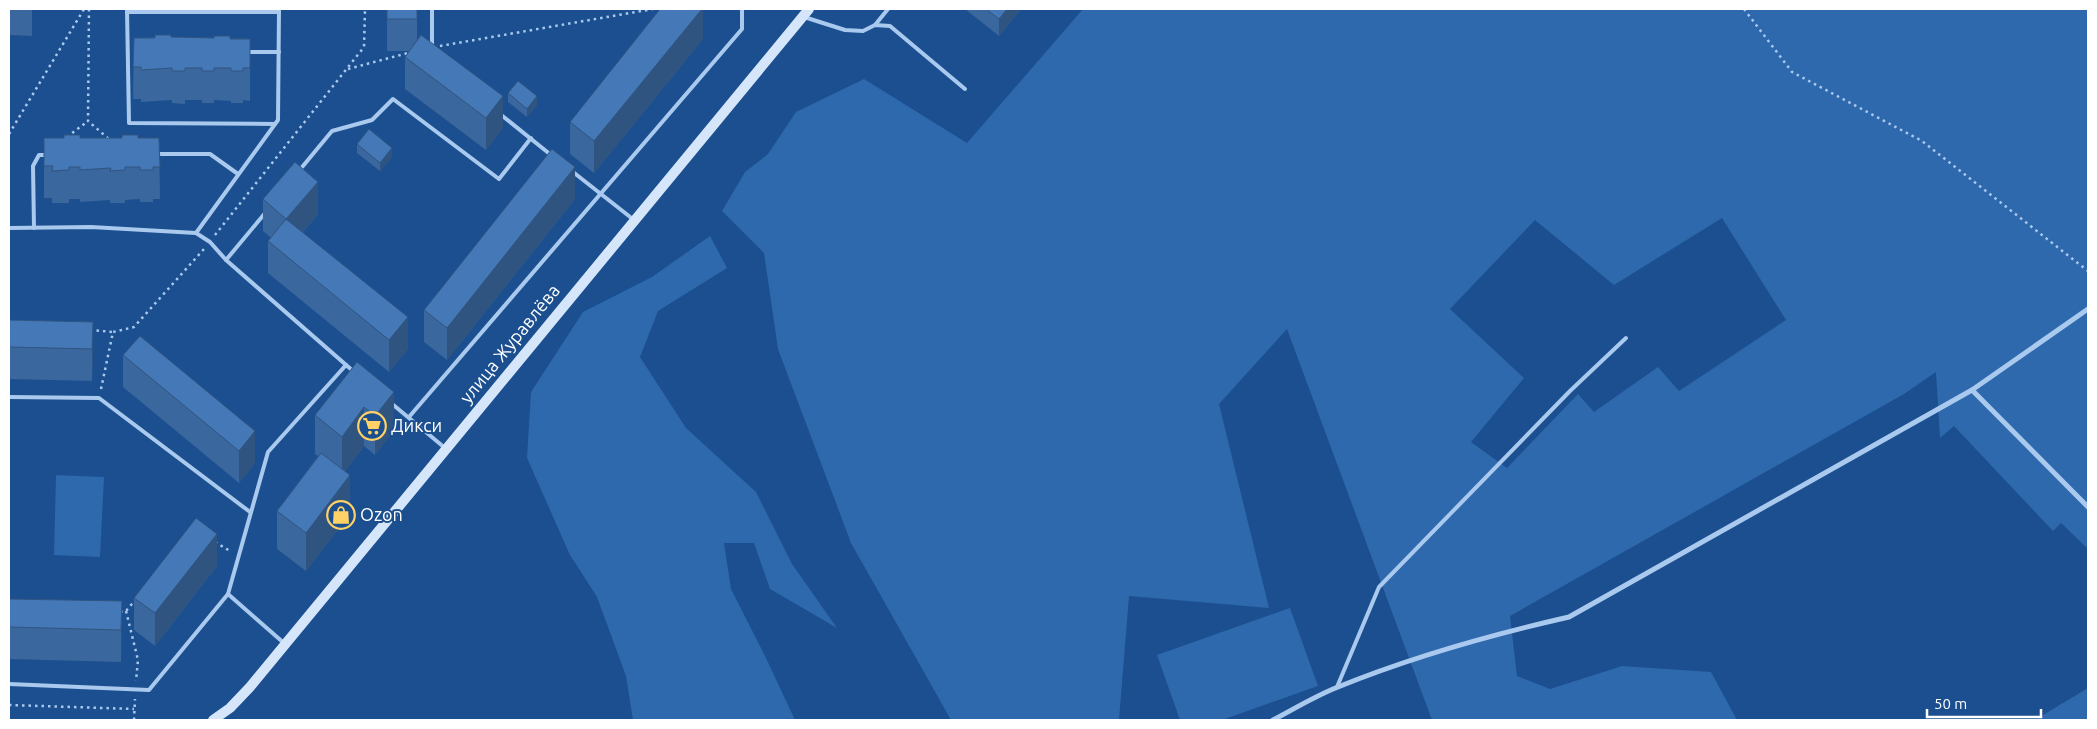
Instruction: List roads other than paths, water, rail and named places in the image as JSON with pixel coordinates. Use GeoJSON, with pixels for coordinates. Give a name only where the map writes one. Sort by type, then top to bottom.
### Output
{"type":"FeatureCollection","features":[{"type":"Feature","properties":{"kind":"street","name":"улица Журавлёва"},"geometry":{"type":"LineString","coordinates":[[213,720],[230,708],[285,644],[806,12]]}},
{"type":"Feature","properties":{"kind":"street"},"geometry":{"type":"LineString","coordinates":[[1273,720],[1337,687],[1425,656],[1517,629],[1569,617],[1972,390],[2088,309]]}},
{"type":"Feature","properties":{"kind":"street"},"geometry":{"type":"LineString","coordinates":[[1972,390],[2088,507]]}},
{"type":"Feature","properties":{"kind":"street"},"geometry":{"type":"LineString","coordinates":[[224,720],[230,708]]}},
{"type":"Feature","properties":{"kind":"lane"},"geometry":{"type":"LineString","coordinates":[[432,9],[432,55]]}},
{"type":"Feature","properties":{"kind":"lane"},"geometry":{"type":"LineString","coordinates":[[409,417],[742,29],[742,9]]}},
{"type":"Feature","properties":{"kind":"lane"},"geometry":{"type":"LineString","coordinates":[[806,12],[845,30],[863,31],[875,25],[888,9]]}},
{"type":"Feature","properties":{"kind":"lane"},"geometry":{"type":"LineString","coordinates":[[196,233],[275,124],[279,116],[278,10],[127,10],[129,123],[275,124]]}},
{"type":"Feature","properties":{"kind":"lane"},"geometry":{"type":"LineString","coordinates":[[875,25],[890,26],[965,89]]}},
{"type":"Feature","properties":{"kind":"lane"},"geometry":{"type":"LineString","coordinates":[[128,52],[137,52]]}},
{"type":"Feature","properties":{"kind":"lane"},"geometry":{"type":"LineString","coordinates":[[241,52],[279,52]]}},
{"type":"Feature","properties":{"kind":"lane"},"geometry":{"type":"LineString","coordinates":[[295,176],[332,130],[372,120],[393,99],[499,178],[530,138]]}},
{"type":"Feature","properties":{"kind":"lane"},"geometry":{"type":"LineString","coordinates":[[497,112],[554,157]]}},
{"type":"Feature","properties":{"kind":"lane"},"geometry":{"type":"LineString","coordinates":[[34,228],[33,166],[40,155],[53,154]]}},
{"type":"Feature","properties":{"kind":"lane"},"geometry":{"type":"LineString","coordinates":[[146,154],[210,154],[238,174]]}},
{"type":"Feature","properties":{"kind":"lane"},"geometry":{"type":"LineString","coordinates":[[570,169],[634,220]]}},
{"type":"Feature","properties":{"kind":"lane"},"geometry":{"type":"LineString","coordinates":[[226,260],[270,206]]}},
{"type":"Feature","properties":{"kind":"lane"},"geometry":{"type":"LineString","coordinates":[[9,228],[91,227],[196,233],[210,242],[226,260],[360,376]]}},
{"type":"Feature","properties":{"kind":"lane"},"geometry":{"type":"LineString","coordinates":[[1337,687],[1379,587],[1570,391],[1626,338]]}},
{"type":"Feature","properties":{"kind":"lane"},"geometry":{"type":"LineString","coordinates":[[9,684],[149,690],[228,594],[268,452],[346,365]]}},
{"type":"Feature","properties":{"kind":"lane"},"geometry":{"type":"LineString","coordinates":[[9,398],[99,398],[250,512]]}},
{"type":"Feature","properties":{"kind":"lane"},"geometry":{"type":"LineString","coordinates":[[388,400],[445,448]]}},
{"type":"Feature","properties":{"kind":"lane"},"geometry":{"type":"LineString","coordinates":[[228,594],[285,644]]}},
{"type":"Feature","properties":{"kind":"place","name":"Дикси"},"geometry":{"type":"Point","coordinates":[372,426]}},
{"type":"Feature","properties":{"kind":"place","name":"Ozon"},"geometry":{"type":"Point","coordinates":[341,515]}}]}
